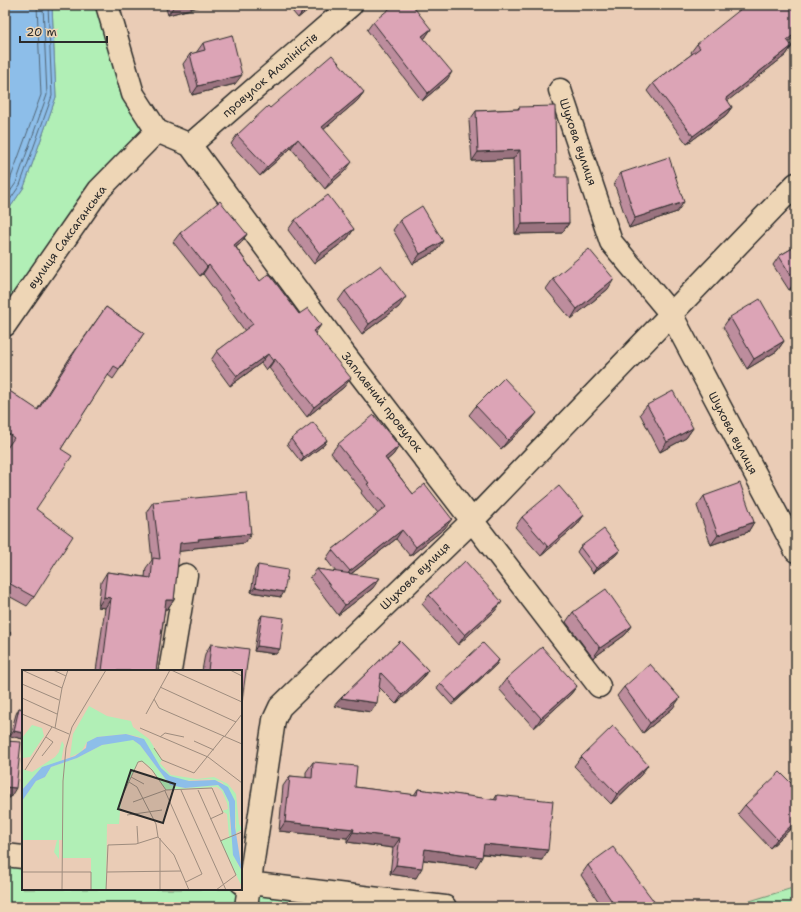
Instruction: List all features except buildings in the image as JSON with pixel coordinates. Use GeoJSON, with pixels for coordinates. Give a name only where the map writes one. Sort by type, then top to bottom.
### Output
{"type":"FeatureCollection","features":[{"type":"Feature","properties":{"kind":"street"},"geometry":{"type":"LineString","coordinates":[[107,5],[133,94],[157,131],[190,145]]}},
{"type":"Feature","properties":{"kind":"street","name":"провулок Альпіністів"},"geometry":{"type":"LineString","coordinates":[[190,145],[350,5]]}},
{"type":"Feature","properties":{"kind":"street","name":"Шухова вулиця"},"geometry":{"type":"LineString","coordinates":[[560,90],[611,242],[671,314],[796,551]]}},
{"type":"Feature","properties":{"kind":"street","name":"вулиця Саксаганська"},"geometry":{"type":"LineString","coordinates":[[5,325],[99,190],[157,131]]}},
{"type":"Feature","properties":{"kind":"street","name":"Заплавний провулок"},"geometry":{"type":"LineString","coordinates":[[190,145],[342,352],[473,520],[599,686]]}},
{"type":"Feature","properties":{"kind":"street","name":"Шухова вулиця"},"geometry":{"type":"LineString","coordinates":[[246,907],[245,883],[274,720],[280,707],[473,520],[796,184]]}},
{"type":"Feature","properties":{"kind":"street"},"geometry":{"type":"LineString","coordinates":[[170,670],[186,575]]}},
{"type":"Feature","properties":{"kind":"street"},"geometry":{"type":"LineString","coordinates":[[5,855],[22,857]]}},
{"type":"Feature","properties":{"kind":"street"},"geometry":{"type":"LineString","coordinates":[[245,883],[445,907]]}},
{"type":"Feature","properties":{"kind":"green space"},"geometry":{"type":"Polygon","coordinates":[[[52,5],[107,5],[157,131],[5,325],[5,215],[24,187],[56,97],[52,5]]]}},
{"type":"Feature","properties":{"kind":"green space"},"geometry":{"type":"Polygon","coordinates":[[[5,855],[22,857],[22,890],[242,889],[445,907],[5,907],[5,855]]]}},
{"type":"Feature","properties":{"kind":"green space"},"geometry":{"type":"Polygon","coordinates":[[[796,887],[796,907],[730,907],[796,887]]]}},
{"type":"Feature","properties":{"kind":"water"},"geometry":{"type":"Polygon","coordinates":[[[5,5],[52,5],[56,97],[24,187],[5,215],[5,5]]]}}]}
